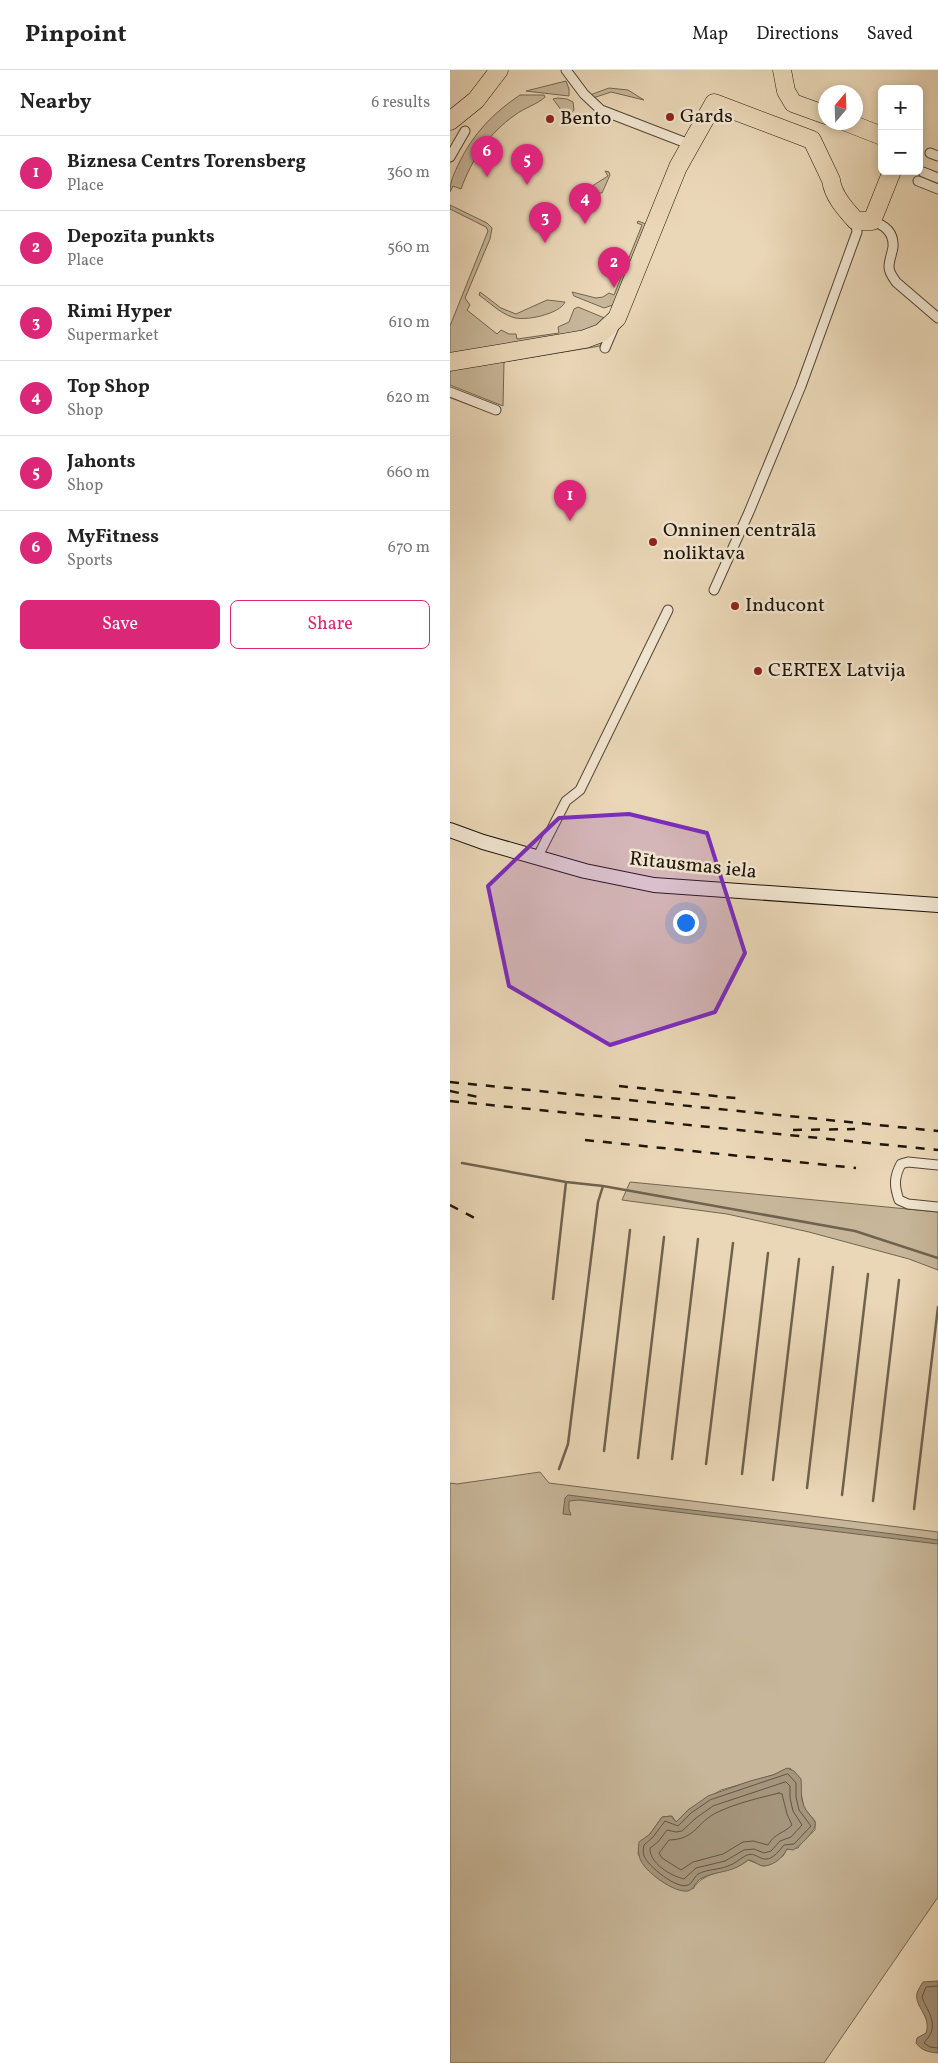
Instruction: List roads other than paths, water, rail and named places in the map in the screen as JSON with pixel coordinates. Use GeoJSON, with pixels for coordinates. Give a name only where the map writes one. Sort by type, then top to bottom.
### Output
{"type":"FeatureCollection","features":[{"type":"Feature","properties":{"kind":"highway"},"geometry":{"type":"LineString","coordinates":[[450,121],[476,100],[499,70]]}},
{"type":"Feature","properties":{"kind":"highway"},"geometry":{"type":"LineString","coordinates":[[782,70],[786,90],[793,102],[818,112]]}},
{"type":"Feature","properties":{"kind":"highway"},"geometry":{"type":"LineString","coordinates":[[450,362],[585,339],[601,333],[618,318],[675,176],[690,144],[714,103],[812,140],[832,186],[843,205],[864,221],[890,175]]}},
{"type":"Feature","properties":{"kind":"highway"},"geometry":{"type":"LineString","coordinates":[[863,129],[878,134]]}},
{"type":"Feature","properties":{"kind":"street"},"geometry":{"type":"LineString","coordinates":[[566,70],[584,94],[602,110],[690,144]]}},
{"type":"Feature","properties":{"kind":"street"},"geometry":{"type":"LineString","coordinates":[[450,157],[465,131]]}},
{"type":"Feature","properties":{"kind":"street"},"geometry":{"type":"LineString","coordinates":[[923,172],[938,178]]}},
{"type":"Feature","properties":{"kind":"street"},"geometry":{"type":"LineString","coordinates":[[918,182],[938,189]]}},
{"type":"Feature","properties":{"kind":"street"},"geometry":{"type":"LineString","coordinates":[[714,590],[804,378],[857,232],[864,221],[881,224],[888,230],[892,238],[893,247],[889,268],[891,275],[896,282],[938,318]]}},
{"type":"Feature","properties":{"kind":"street"},"geometry":{"type":"LineString","coordinates":[[605,348],[618,318]]}},
{"type":"Feature","properties":{"kind":"street"},"geometry":{"type":"LineString","coordinates":[[450,392],[496,410]]}},
{"type":"Feature","properties":{"kind":"street"},"geometry":{"type":"LineString","coordinates":[[537,858],[566,801],[580,790],[668,610]]}},
{"type":"Feature","properties":{"kind":"street","name":"Rītausmas iela"},"geometry":{"type":"LineString","coordinates":[[450,830],[537,858],[621,880],[667,887],[938,905]]}},
{"type":"Feature","properties":{"kind":"street"},"geometry":{"type":"LineString","coordinates":[[938,1165],[908,1162],[901,1164],[896,1173],[895,1188],[899,1200],[908,1204],[938,1207]]}},
{"type":"Feature","properties":{"kind":"water"},"geometry":{"type":"Polygon","coordinates":[[[568,1495],[938,1540],[938,1544],[579,1500],[569,1501],[571,1515],[563,1514],[565,1498],[568,1495]]]}},
{"type":"Feature","properties":{"kind":"water"},"geometry":{"type":"Polygon","coordinates":[[[787,1768],[794,1771],[801,1779],[803,1803],[815,1822],[814,1829],[796,1848],[793,1850],[787,1849],[772,1864],[762,1866],[748,1860],[736,1868],[700,1879],[688,1891],[682,1891],[669,1886],[644,1866],[639,1856],[639,1842],[650,1834],[662,1817],[671,1816],[676,1822],[688,1810],[708,1796],[773,1775],[787,1768]]]}},
{"type":"Feature","properties":{"kind":"water"},"geometry":{"type":"Polygon","coordinates":[[[938,1981],[938,2053],[926,2051],[916,2043],[917,2038],[926,2033],[927,2027],[927,2022],[918,2003],[917,1993],[923,1982],[938,1981]]]}},
{"type":"Feature","properties":{"kind":"waterway"},"geometry":{"type":"LineString","coordinates":[[462,1163],[855,1231],[938,1258]]}},
{"type":"Feature","properties":{"kind":"waterway"},"geometry":{"type":"LineString","coordinates":[[553,1299],[566,1182]]}},
{"type":"Feature","properties":{"kind":"waterway"},"geometry":{"type":"LineString","coordinates":[[559,1469],[568,1444],[598,1202],[603,1186]]}},
{"type":"Feature","properties":{"kind":"waterway"},"geometry":{"type":"LineString","coordinates":[[604,1451],[630,1230]]}},
{"type":"Feature","properties":{"kind":"waterway"},"geometry":{"type":"LineString","coordinates":[[638,1458],[664,1237]]}},
{"type":"Feature","properties":{"kind":"waterway"},"geometry":{"type":"LineString","coordinates":[[672,1459],[698,1239]]}},
{"type":"Feature","properties":{"kind":"waterway"},"geometry":{"type":"LineString","coordinates":[[706,1464],[733,1243]]}},
{"type":"Feature","properties":{"kind":"waterway"},"geometry":{"type":"LineString","coordinates":[[742,1474],[768,1253]]}},
{"type":"Feature","properties":{"kind":"waterway"},"geometry":{"type":"LineString","coordinates":[[773,1480],[799,1259]]}},
{"type":"Feature","properties":{"kind":"waterway"},"geometry":{"type":"LineString","coordinates":[[807,1488],[833,1267]]}},
{"type":"Feature","properties":{"kind":"waterway"},"geometry":{"type":"LineString","coordinates":[[842,1495],[868,1274]]}},
{"type":"Feature","properties":{"kind":"waterway"},"geometry":{"type":"LineString","coordinates":[[873,1501],[899,1280]]}},
{"type":"Feature","properties":{"kind":"waterway"},"geometry":{"type":"LineString","coordinates":[[914,1509],[938,1307]]}},
{"type":"Feature","properties":{"kind":"railway"},"geometry":{"type":"LineString","coordinates":[[450,1082],[938,1131]]}},
{"type":"Feature","properties":{"kind":"railway"},"geometry":{"type":"LineString","coordinates":[[619,1086],[744,1099]]}},
{"type":"Feature","properties":{"kind":"railway"},"geometry":{"type":"LineString","coordinates":[[450,1091],[483,1098]]}},
{"type":"Feature","properties":{"kind":"railway"},"geometry":{"type":"LineString","coordinates":[[450,1101],[938,1150]]}},
{"type":"Feature","properties":{"kind":"railway"},"geometry":{"type":"LineString","coordinates":[[793,1130],[855,1129]]}},
{"type":"Feature","properties":{"kind":"railway"},"geometry":{"type":"LineString","coordinates":[[585,1140],[856,1168]]}},
{"type":"Feature","properties":{"kind":"railway"},"geometry":{"type":"LineString","coordinates":[[450,1205],[480,1221]]}},
{"type":"Feature","properties":{"kind":"place","name":"Gards"},"geometry":{"type":"Point","coordinates":[670,117]}},
{"type":"Feature","properties":{"kind":"place","name":"Bento"},"geometry":{"type":"Point","coordinates":[550,119]}},
{"type":"Feature","properties":{"kind":"place","name":"MyFitness"},"geometry":{"type":"Point","coordinates":[487,177]}},
{"type":"Feature","properties":{"kind":"place","name":"Jahonts"},"geometry":{"type":"Point","coordinates":[527,185]}},
{"type":"Feature","properties":{"kind":"place","name":"Top Shop"},"geometry":{"type":"Point","coordinates":[585,224]}},
{"type":"Feature","properties":{"kind":"place","name":"Rimi Hyper"},"geometry":{"type":"Point","coordinates":[545,243]}},
{"type":"Feature","properties":{"kind":"place","name":"Depozīta punkts"},"geometry":{"type":"Point","coordinates":[614,288]}},
{"type":"Feature","properties":{"kind":"place","name":"Biznesa Centrs Torensberg"},"geometry":{"type":"Point","coordinates":[570,521]}},
{"type":"Feature","properties":{"kind":"place","name":"Onninen centrālā noliktava"},"geometry":{"type":"Point","coordinates":[653,542]}},
{"type":"Feature","properties":{"kind":"place","name":"Inducont"},"geometry":{"type":"Point","coordinates":[735,606]}},
{"type":"Feature","properties":{"kind":"place","name":"CERTEX Latvija"},"geometry":{"type":"Point","coordinates":[758,671]}}]}
